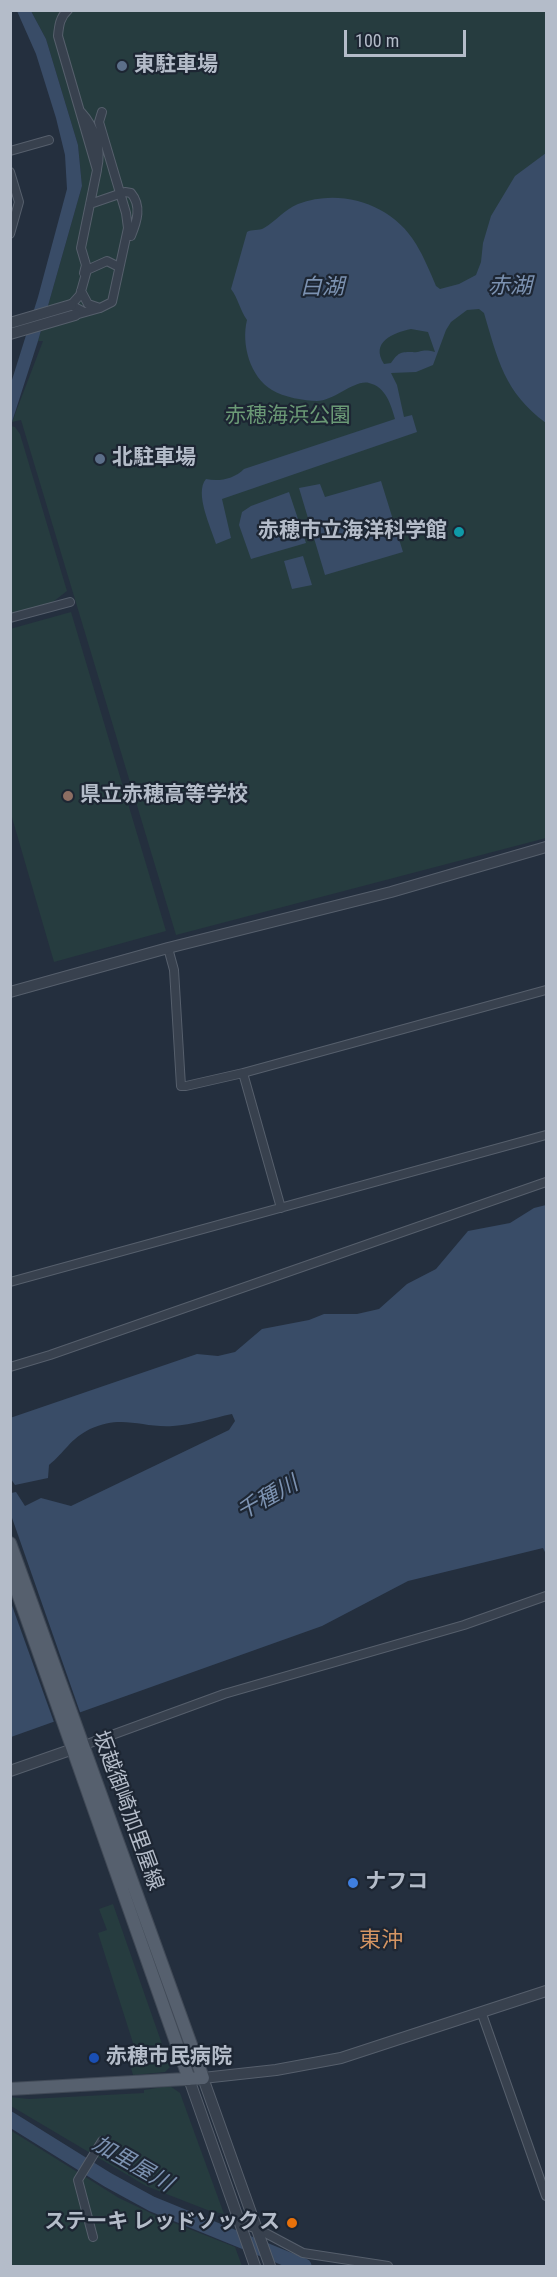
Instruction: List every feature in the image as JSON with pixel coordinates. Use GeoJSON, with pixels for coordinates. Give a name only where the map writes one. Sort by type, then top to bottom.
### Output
{"type":"FeatureCollection","features":[{"type":"Feature","properties":{"kind":"main road","name":"坂越御崎加里屋線"},"geometry":{"type":"LineString","coordinates":[[10,1543],[189,2079]]}},
{"type":"Feature","properties":{"kind":"main road","name":"坂越御崎加里屋線"},"geometry":{"type":"LineString","coordinates":[[10,1571],[203,2078]]}},
{"type":"Feature","properties":{"kind":"main road"},"geometry":{"type":"LineString","coordinates":[[10,2090],[203,2078]]}},
{"type":"Feature","properties":{"kind":"street"},"geometry":{"type":"LineString","coordinates":[[68,10],[59,25],[58,36],[79,109],[91,123],[100,157],[81,248],[86,265],[77,311]]}},
{"type":"Feature","properties":{"kind":"street"},"geometry":{"type":"LineString","coordinates":[[10,323],[50,311],[100,308],[110,304],[114,298],[118,267],[128,228],[99,122],[102,112]]}},
{"type":"Feature","properties":{"kind":"street"},"geometry":{"type":"LineString","coordinates":[[10,151],[49,140]]}},
{"type":"Feature","properties":{"kind":"street"},"geometry":{"type":"LineString","coordinates":[[10,172],[19,202],[10,234]]}},
{"type":"Feature","properties":{"kind":"street"},"geometry":{"type":"LineString","coordinates":[[90,204],[120,194],[131,193],[137,200],[139,209],[132,235],[124,243]]}},
{"type":"Feature","properties":{"kind":"street"},"geometry":{"type":"LineString","coordinates":[[84,273],[93,266],[107,261],[118,267]]}},
{"type":"Feature","properties":{"kind":"street"},"geometry":{"type":"LineString","coordinates":[[81,291],[88,304],[100,308]]}},
{"type":"Feature","properties":{"kind":"street"},"geometry":{"type":"LineString","coordinates":[[10,334],[46,324],[77,311]]}},
{"type":"Feature","properties":{"kind":"street"},"geometry":{"type":"LineString","coordinates":[[10,618],[70,602]]}},
{"type":"Feature","properties":{"kind":"street"},"geometry":{"type":"LineString","coordinates":[[10,992],[168,948],[391,892],[546,847]]}},
{"type":"Feature","properties":{"kind":"street"},"geometry":{"type":"LineString","coordinates":[[168,948],[174,970],[181,1086],[243,1073],[546,990]]}},
{"type":"Feature","properties":{"kind":"street"},"geometry":{"type":"LineString","coordinates":[[243,1073],[281,1208]]}},
{"type":"Feature","properties":{"kind":"street"},"geometry":{"type":"LineString","coordinates":[[10,1282],[546,1136]]}},
{"type":"Feature","properties":{"kind":"street"},"geometry":{"type":"LineString","coordinates":[[10,1367],[546,1182]]}},
{"type":"Feature","properties":{"kind":"street"},"geometry":{"type":"LineString","coordinates":[[10,1771],[76,1743],[224,1694],[464,1625],[546,1596]]}},
{"type":"Feature","properties":{"kind":"street"},"geometry":{"type":"LineString","coordinates":[[261,2264],[259,2232],[203,2078],[276,2070],[341,2058],[482,2014],[546,1991]]}},
{"type":"Feature","properties":{"kind":"street"},"geometry":{"type":"LineString","coordinates":[[482,2014],[546,2196]]}},
{"type":"Feature","properties":{"kind":"street"},"geometry":{"type":"LineString","coordinates":[[189,2079],[241,2226],[261,2264]]}},
{"type":"Feature","properties":{"kind":"street"},"geometry":{"type":"LineString","coordinates":[[93,2236],[78,2180],[102,2141]]}},
{"type":"Feature","properties":{"kind":"street"},"geometry":{"type":"LineString","coordinates":[[241,2226],[303,2253],[388,2266]]}},
{"type":"Feature","properties":{"kind":"green space","name":"赤穂海浜公園"},"geometry":{"type":"Polygon","coordinates":[[[31,11],[546,11],[546,838],[176,935],[21,420],[12,422],[43,341],[38,341],[82,186],[78,145],[46,39],[31,11]]]}},
{"type":"Feature","properties":{"kind":"green space"},"geometry":{"type":"Polygon","coordinates":[[[11,426],[15,427],[20,434],[67,591],[49,605],[11,615],[11,426]]]}},
{"type":"Feature","properties":{"kind":"green space","name":"県立赤穂高等学校"},"geometry":{"type":"Polygon","coordinates":[[[71,612],[166,931],[54,962],[11,814],[10,629],[71,612]]]}},
{"type":"Feature","properties":{"kind":"green space"},"geometry":{"type":"Polygon","coordinates":[[[113,1904],[170,2067],[165,2072],[133,2075],[131,2068],[140,2065],[98,1933],[107,1930],[99,1909],[113,1904]]]}},
{"type":"Feature","properties":{"kind":"green space"},"geometry":{"type":"Polygon","coordinates":[[[170,2086],[180,2093],[224,2214],[210,2211],[146,2186],[11,2106],[10,2097],[29,2099],[144,2093],[144,2090],[170,2086]]]}},
{"type":"Feature","properties":{"kind":"green space"},"geometry":{"type":"Polygon","coordinates":[[[10,2130],[119,2198],[159,2217],[235,2247],[242,2266],[11,2266],[10,2130]]]}},
{"type":"Feature","properties":{"kind":"water"},"geometry":{"type":"Polygon","coordinates":[[[17,11],[31,11],[46,39],[78,145],[82,186],[38,341],[11,425],[11,383],[38,297],[67,189],[65,155],[56,118],[36,54],[17,11]]]}},
{"type":"Feature","properties":{"kind":"water","name":"白湖"},"geometry":{"type":"Polygon","coordinates":[[[546,153],[546,423],[521,399],[504,374],[484,313],[479,309],[467,310],[451,322],[446,330],[433,365],[416,372],[391,373],[397,385],[404,417],[412,415],[417,432],[222,499],[231,538],[216,544],[203,501],[203,485],[206,479],[221,480],[231,477],[244,469],[395,419],[384,392],[369,383],[357,384],[324,400],[312,401],[294,398],[272,390],[258,377],[246,349],[247,320],[231,289],[247,232],[264,228],[293,206],[314,199],[348,199],[364,203],[393,219],[406,230],[419,249],[436,286],[440,289],[459,284],[476,275],[491,216],[515,176],[546,153]],[[411,329],[391,336],[382,344],[380,350],[384,364],[391,363],[402,353],[435,352],[428,332],[411,329]]]}},
{"type":"Feature","properties":{"kind":"water"},"geometry":{"type":"Polygon","coordinates":[[[381,481],[403,552],[325,575],[299,488],[320,484],[325,497],[381,481]]]}},
{"type":"Feature","properties":{"kind":"water"},"geometry":{"type":"Polygon","coordinates":[[[289,492],[306,543],[251,559],[239,525],[242,512],[251,506],[289,492]]]}},
{"type":"Feature","properties":{"kind":"water"},"geometry":{"type":"Polygon","coordinates":[[[303,556],[312,585],[292,589],[284,561],[303,556]]]}},
{"type":"Feature","properties":{"kind":"water","name":"千種川"},"geometry":{"type":"Polygon","coordinates":[[[546,1205],[546,1554],[543,1548],[408,1581],[322,1626],[11,1737],[11,1493],[16,1492],[25,1506],[41,1498],[71,1506],[229,1430],[235,1421],[232,1414],[173,1426],[112,1422],[90,1429],[72,1441],[49,1465],[48,1478],[15,1485],[11,1479],[10,1418],[197,1354],[218,1356],[235,1352],[262,1329],[309,1320],[324,1314],[357,1314],[379,1309],[407,1284],[436,1269],[468,1231],[510,1223],[534,1208],[546,1205]]]}},
{"type":"Feature","properties":{"kind":"pier"},"geometry":{"type":"Polygon","coordinates":[[[11,1515],[81,1715],[55,1725],[10,1600],[11,1515]]]}},
{"type":"Feature","properties":{"kind":"waterway","name":"加里屋川"},"geometry":{"type":"LineString","coordinates":[[10,2119],[108,2180],[152,2204],[304,2266]]}},
{"type":"Feature","properties":{"kind":"place","name":"東駐車場"},"geometry":{"type":"Point","coordinates":[122,66]}},
{"type":"Feature","properties":{"kind":"place","name":"北駐車場"},"geometry":{"type":"Point","coordinates":[100,459]}},
{"type":"Feature","properties":{"kind":"place","name":"赤穂市立海洋科学館"},"geometry":{"type":"Point","coordinates":[459,532]}},
{"type":"Feature","properties":{"kind":"place","name":"県立赤穂高等学校"},"geometry":{"type":"Point","coordinates":[68,796]}},
{"type":"Feature","properties":{"kind":"place","name":"ナフコ"},"geometry":{"type":"Point","coordinates":[353,1883]}},
{"type":"Feature","properties":{"kind":"place","name":"赤穂市民病院"},"geometry":{"type":"Point","coordinates":[94,2058]}},
{"type":"Feature","properties":{"kind":"place","name":"ステーキ レッドソックス"},"geometry":{"type":"Point","coordinates":[292,2223]}},
{"type":"Feature","properties":{"kind":"district","name":"東沖"},"geometry":{"type":"Point","coordinates":[381,1941]}},
{"type":"Feature","properties":{"kind":"water label","name":"赤湖"},"geometry":{"type":"Point","coordinates":[510,287]}}]}
